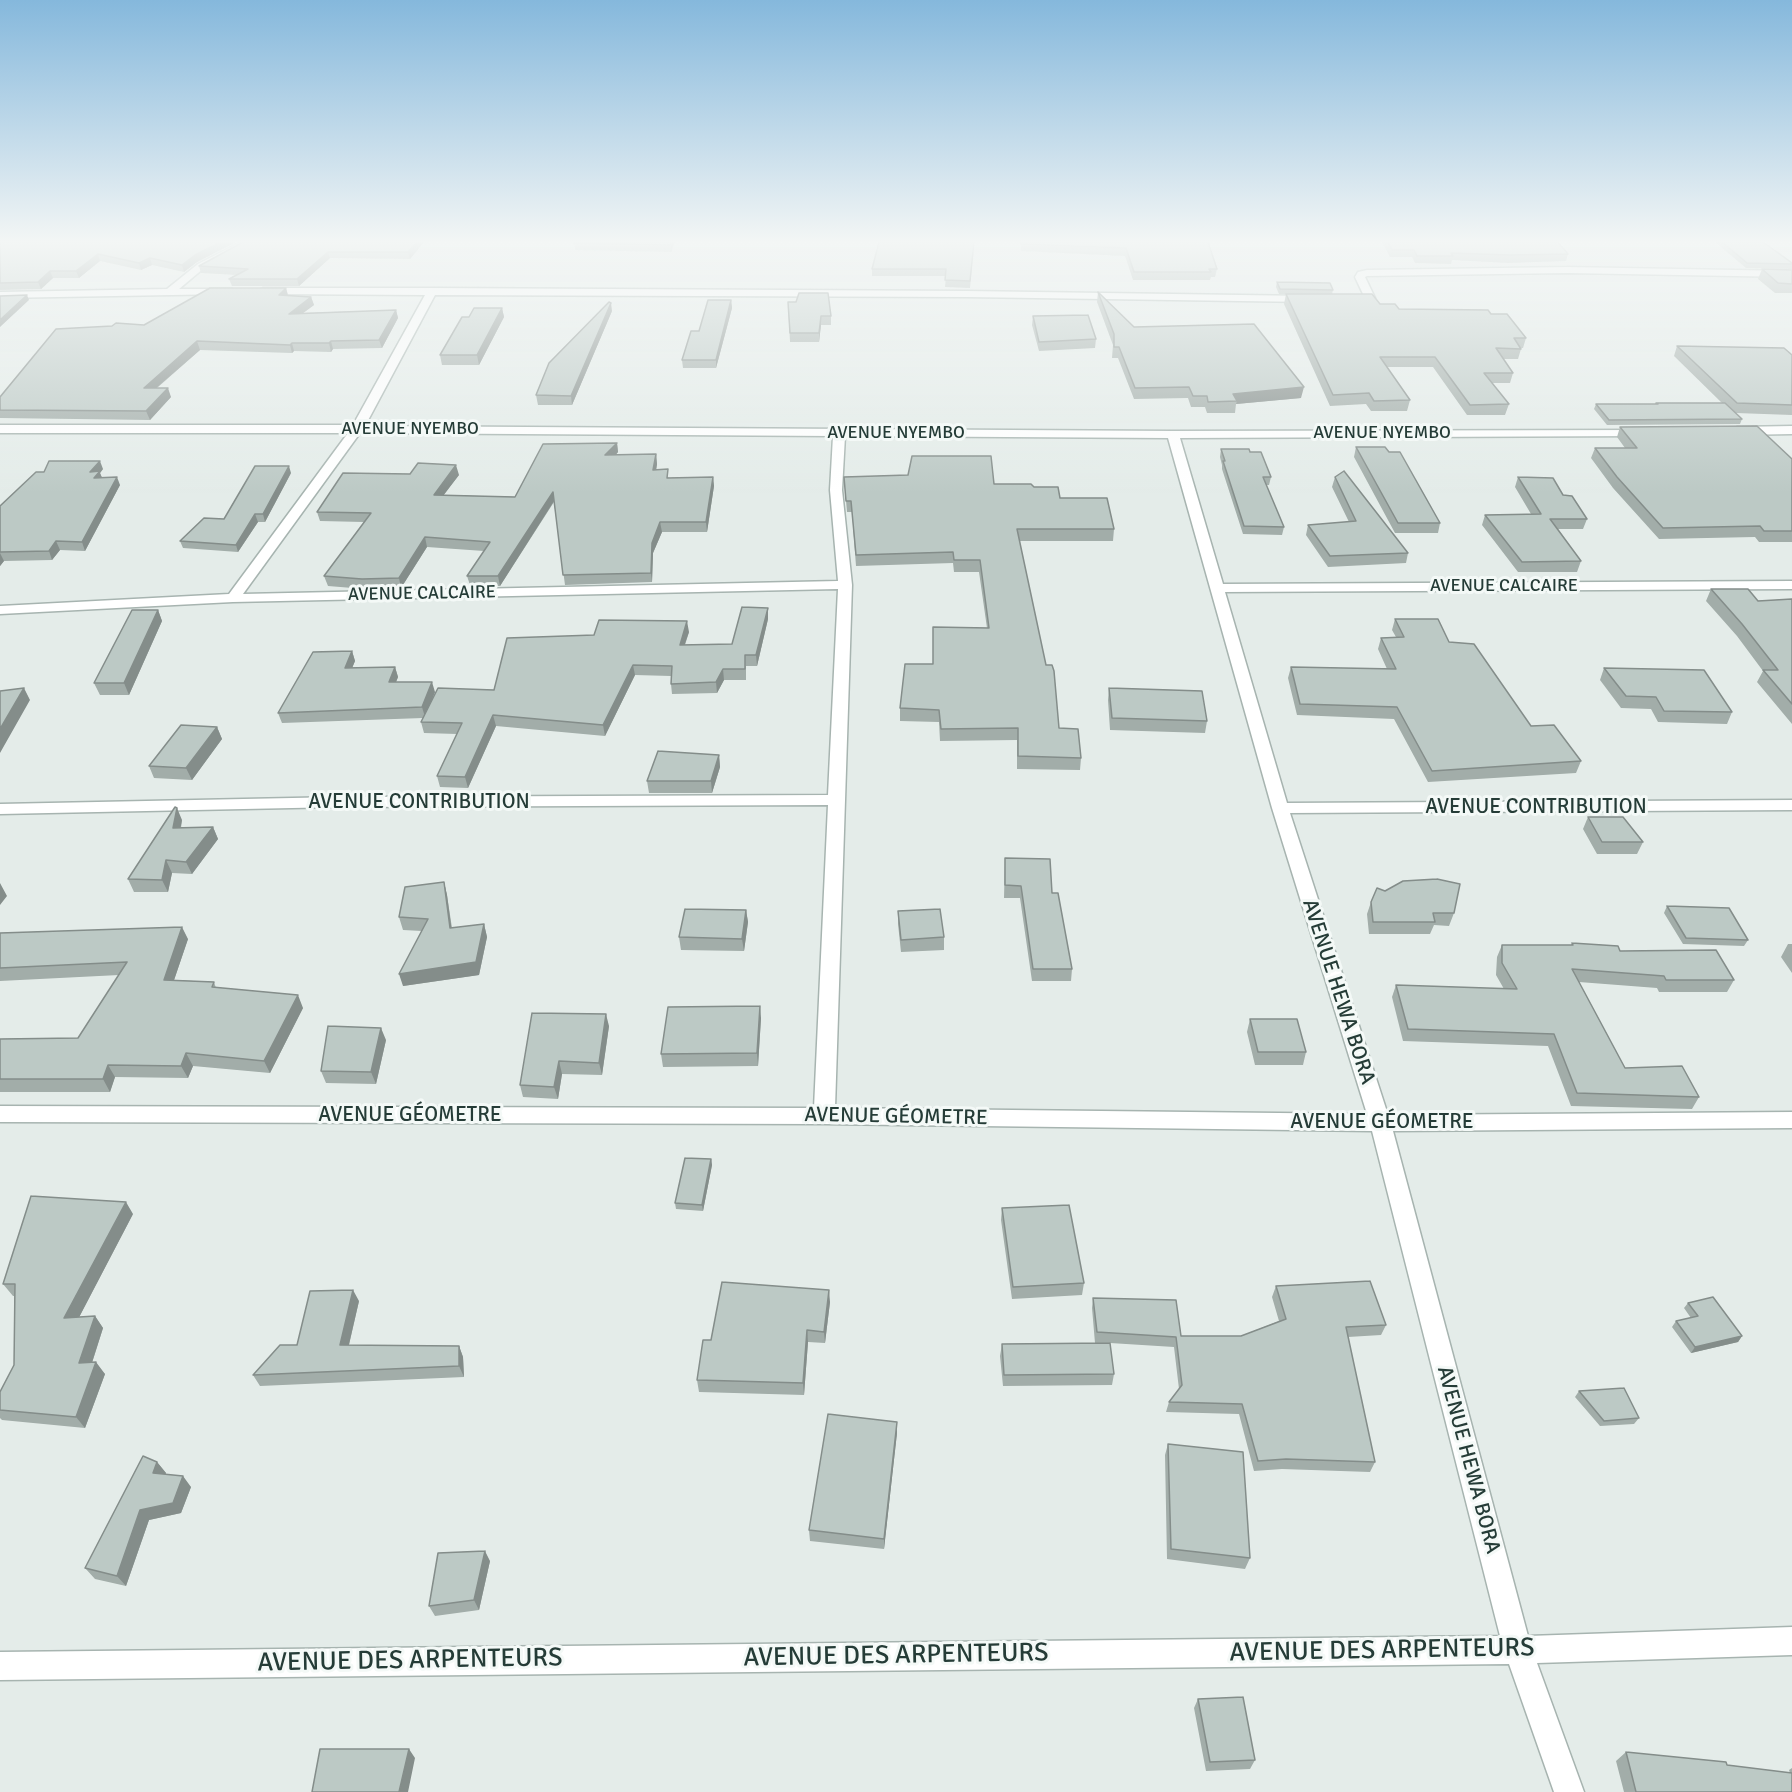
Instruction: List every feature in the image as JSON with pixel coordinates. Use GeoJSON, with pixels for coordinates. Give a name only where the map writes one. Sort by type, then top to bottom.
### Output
{"type":"FeatureCollection","features":[{"type":"Feature","properties":{"kind":"street"},"geometry":{"type":"LineString","coordinates":[[233,598],[357,429],[413,326]]}},
{"type":"Feature","properties":{"kind":"street","name":"AVENUE NYEMBO"},"geometry":{"type":"LineString","coordinates":[[0,429],[357,429],[1173,435],[1661,431]]}},
{"type":"Feature","properties":{"kind":"street"},"geometry":{"type":"LineString","coordinates":[[1720,431],[1792,430]]}},
{"type":"Feature","properties":{"kind":"street"},"geometry":{"type":"LineString","coordinates":[[824,1116],[845,585],[836,489],[839,433]]}},
{"type":"Feature","properties":{"kind":"street","name":"AVENUE HEWA BORA"},"geometry":{"type":"LineString","coordinates":[[1173,435],[1280,808],[1380,1123],[1518,1650],[1569,1792]]}},
{"type":"Feature","properties":{"kind":"street","name":"AVENUE CALCAIRE"},"geometry":{"type":"LineString","coordinates":[[0,610],[233,598],[845,585]]}},
{"type":"Feature","properties":{"kind":"street","name":"AVENUE CALCAIRE"},"geometry":{"type":"LineString","coordinates":[[1216,588],[1792,585]]}},
{"type":"Feature","properties":{"kind":"street","name":"AVENUE CONTRIBUTION"},"geometry":{"type":"LineString","coordinates":[[0,809],[341,802],[837,800]]}},
{"type":"Feature","properties":{"kind":"street","name":"AVENUE CONTRIBUTION"},"geometry":{"type":"LineString","coordinates":[[1280,808],[1792,805]]}},
{"type":"Feature","properties":{"kind":"street","name":"AVENUE GÉOMETRE"},"geometry":{"type":"LineString","coordinates":[[0,1114],[824,1116],[1380,1123],[1792,1120]]}},
{"type":"Feature","properties":{"kind":"street","name":"AVENUE DES ARPENTEURS"},"geometry":{"type":"LineString","coordinates":[[0,1666],[1518,1650],[1792,1641]]}},
{"type":"Feature","properties":{"kind":"building"},"geometry":{"type":"Polygon","coordinates":[[[112,326],[387,326],[379,340],[292,343],[290,345],[197,341],[144,388],[168,388],[146,411],[0,410],[0,397],[56,329],[112,326]]]}},
{"type":"Feature","properties":{"kind":"building"},"geometry":{"type":"Polygon","coordinates":[[[457,326],[493,326],[477,355],[440,355],[457,326]]]}},
{"type":"Feature","properties":{"kind":"building"},"geometry":{"type":"Polygon","coordinates":[[[586,326],[601,326],[571,396],[536,395],[549,363],[586,326]]]}},
{"type":"Feature","properties":{"kind":"building"},"geometry":{"type":"Polygon","coordinates":[[[701,326],[725,326],[716,360],[682,360],[691,331],[699,331],[701,326]]]}},
{"type":"Feature","properties":{"kind":"building"},"geometry":{"type":"Polygon","coordinates":[[[790,326],[820,326],[819,333],[790,333],[790,326]]]}},
{"type":"Feature","properties":{"kind":"building"},"geometry":{"type":"Polygon","coordinates":[[[1035,326],[1092,326],[1096,339],[1039,342],[1035,326]]]}},
{"type":"Feature","properties":{"kind":"building"},"geometry":{"type":"Polygon","coordinates":[[[1111,326],[1255,326],[1304,387],[1233,394],[1237,401],[1208,402],[1207,396],[1193,396],[1189,387],[1135,388],[1119,347],[1114,347],[1114,334],[1111,326]]]}},
{"type":"Feature","properties":{"kind":"building"},"geometry":{"type":"Polygon","coordinates":[[[1301,326],[1516,326],[1526,338],[1514,338],[1521,349],[1496,348],[1513,373],[1484,373],[1509,404],[1470,405],[1435,357],[1380,357],[1410,400],[1374,401],[1369,393],[1333,395],[1301,326]]]}},
{"type":"Feature","properties":{"kind":"building"},"geometry":{"type":"Polygon","coordinates":[[[1677,346],[1784,348],[1792,355],[1792,405],[1737,403],[1677,346]]]}},
{"type":"Feature","properties":{"kind":"building"},"geometry":{"type":"Polygon","coordinates":[[[1656,403],[1725,403],[1742,419],[1609,420],[1596,404],[1658,404],[1656,403]]]}},
{"type":"Feature","properties":{"kind":"building"},"geometry":{"type":"Polygon","coordinates":[[[1757,426],[1792,459],[1792,531],[1764,531],[1760,526],[1663,528],[1617,477],[1595,448],[1637,448],[1620,427],[1757,426]]]}},
{"type":"Feature","properties":{"kind":"building"},"geometry":{"type":"Polygon","coordinates":[[[617,443],[605,455],[656,454],[653,470],[668,469],[667,478],[713,477],[706,522],[660,522],[652,543],[651,573],[563,575],[553,492],[498,576],[467,576],[490,542],[425,537],[399,578],[362,579],[324,576],[371,513],[317,512],[343,473],[410,474],[418,463],[456,465],[434,495],[515,497],[543,444],[617,443]]]}},
{"type":"Feature","properties":{"kind":"building"},"geometry":{"type":"Polygon","coordinates":[[[1356,447],[1385,447],[1389,452],[1400,452],[1440,523],[1398,523],[1356,447]]]}},
{"type":"Feature","properties":{"kind":"building"},"geometry":{"type":"Polygon","coordinates":[[[1221,449],[1249,449],[1250,452],[1261,452],[1271,477],[1263,477],[1284,527],[1244,526],[1221,449]]]}},
{"type":"Feature","properties":{"kind":"building"},"geometry":{"type":"Polygon","coordinates":[[[912,456],[991,456],[994,484],[1058,487],[1060,498],[1107,498],[1114,529],[1017,529],[1046,665],[1052,665],[1054,671],[1059,728],[1078,729],[1081,758],[1018,756],[1018,728],[941,729],[939,710],[900,708],[905,664],[933,664],[933,627],[989,628],[980,560],[954,560],[953,552],[856,555],[851,501],[846,501],[844,477],[908,475],[912,456]]]}},
{"type":"Feature","properties":{"kind":"building"},"geometry":{"type":"Polygon","coordinates":[[[49,461],[100,461],[90,472],[100,471],[94,478],[117,477],[82,542],[56,541],[49,551],[0,552],[0,506],[36,472],[44,472],[49,461]]]}},
{"type":"Feature","properties":{"kind":"building"},"geometry":{"type":"Polygon","coordinates":[[[255,466],[289,466],[263,514],[255,514],[236,545],[180,541],[204,518],[224,519],[255,466]]]}},
{"type":"Feature","properties":{"kind":"building"},"geometry":{"type":"Polygon","coordinates":[[[1344,471],[1408,553],[1330,556],[1308,525],[1356,521],[1335,477],[1344,471]]]}},
{"type":"Feature","properties":{"kind":"building"},"geometry":{"type":"Polygon","coordinates":[[[1518,477],[1553,478],[1563,495],[1572,496],[1587,519],[1550,519],[1581,561],[1522,562],[1485,515],[1541,514],[1518,477]]]}},
{"type":"Feature","properties":{"kind":"building"},"geometry":{"type":"Polygon","coordinates":[[[1711,589],[1748,589],[1758,601],[1792,599],[1792,704],[1763,670],[1778,670],[1711,589]]]}},
{"type":"Feature","properties":{"kind":"building"},"geometry":{"type":"Polygon","coordinates":[[[742,607],[768,608],[756,655],[745,655],[745,669],[723,669],[716,682],[671,684],[672,666],[633,665],[603,725],[493,715],[465,777],[437,776],[462,723],[421,722],[438,688],[494,690],[507,638],[594,635],[599,620],[687,621],[680,645],[732,644],[742,607]]]}},
{"type":"Feature","properties":{"kind":"building"},"geometry":{"type":"Polygon","coordinates":[[[132,610],[158,610],[124,683],[94,683],[132,610]]]}},
{"type":"Feature","properties":{"kind":"building"},"geometry":{"type":"Polygon","coordinates":[[[1395,619],[1438,619],[1449,642],[1474,644],[1531,726],[1554,725],[1581,761],[1432,771],[1397,707],[1300,704],[1291,667],[1396,669],[1381,638],[1404,637],[1395,619]]]}},
{"type":"Feature","properties":{"kind":"building"},"geometry":{"type":"Polygon","coordinates":[[[352,651],[345,668],[395,667],[389,682],[432,682],[422,707],[278,713],[313,652],[352,651]]]}},
{"type":"Feature","properties":{"kind":"building"},"geometry":{"type":"Polygon","coordinates":[[[1604,668],[1704,670],[1732,712],[1664,711],[1656,697],[1626,696],[1604,668]]]}},
{"type":"Feature","properties":{"kind":"building"},"geometry":{"type":"Polygon","coordinates":[[[24,688],[0,729],[0,691],[24,688]]]}},
{"type":"Feature","properties":{"kind":"building"},"geometry":{"type":"Polygon","coordinates":[[[1109,688],[1202,691],[1207,721],[1112,718],[1109,688]]]}},
{"type":"Feature","properties":{"kind":"building"},"geometry":{"type":"Polygon","coordinates":[[[181,725],[217,727],[186,768],[149,766],[181,725]]]}},
{"type":"Feature","properties":{"kind":"building"},"geometry":{"type":"Polygon","coordinates":[[[658,751],[719,755],[711,781],[647,781],[658,751]]]}},
{"type":"Feature","properties":{"kind":"building"},"geometry":{"type":"Polygon","coordinates":[[[175,807],[177,808],[173,828],[213,827],[186,862],[166,860],[162,880],[128,879],[175,807]]]}},
{"type":"Feature","properties":{"kind":"building"},"geometry":{"type":"Polygon","coordinates":[[[1588,817],[1623,817],[1643,842],[1602,842],[1588,817]]]}},
{"type":"Feature","properties":{"kind":"building"},"geometry":{"type":"Polygon","coordinates":[[[1005,858],[1050,859],[1052,893],[1058,893],[1072,969],[1033,969],[1021,886],[1005,885],[1005,858]]]}},
{"type":"Feature","properties":{"kind":"building"},"geometry":{"type":"Polygon","coordinates":[[[1437,879],[1460,884],[1454,913],[1433,913],[1435,922],[1373,922],[1371,902],[1377,888],[1385,891],[1403,881],[1437,879]]]}},
{"type":"Feature","properties":{"kind":"building"},"geometry":{"type":"Polygon","coordinates":[[[444,882],[450,928],[484,924],[476,962],[399,974],[428,919],[399,917],[405,887],[444,882]]]}},
{"type":"Feature","properties":{"kind":"building"},"geometry":{"type":"Polygon","coordinates":[[[1667,906],[1729,908],[1748,940],[1686,938],[1667,906]]]}},
{"type":"Feature","properties":{"kind":"building"},"geometry":{"type":"Polygon","coordinates":[[[685,909],[746,910],[742,939],[679,937],[685,909]]]}},
{"type":"Feature","properties":{"kind":"building"},"geometry":{"type":"Polygon","coordinates":[[[940,909],[944,937],[901,940],[898,911],[940,909]]]}},
{"type":"Feature","properties":{"kind":"building"},"geometry":{"type":"Polygon","coordinates":[[[182,927],[164,980],[214,982],[212,987],[298,995],[264,1061],[186,1053],[181,1066],[108,1065],[103,1079],[0,1079],[0,1039],[78,1038],[127,962],[0,968],[0,933],[182,927]]]}},
{"type":"Feature","properties":{"kind":"building"},"geometry":{"type":"Polygon","coordinates":[[[1572,943],[1618,946],[1620,951],[1716,950],[1734,980],[1666,980],[1664,976],[1572,969],[1625,1068],[1682,1066],[1699,1097],[1577,1093],[1554,1034],[1408,1029],[1396,985],[1517,989],[1502,963],[1502,945],[1573,945],[1572,943]]]}},
{"type":"Feature","properties":{"kind":"building"},"geometry":{"type":"Polygon","coordinates":[[[760,1006],[757,1053],[661,1054],[668,1007],[760,1006]]]}},
{"type":"Feature","properties":{"kind":"building"},"geometry":{"type":"Polygon","coordinates":[[[532,1013],[606,1014],[599,1063],[559,1061],[554,1087],[520,1085],[532,1013]]]}},
{"type":"Feature","properties":{"kind":"building"},"geometry":{"type":"Polygon","coordinates":[[[1250,1019],[1297,1019],[1306,1052],[1258,1052],[1250,1019]]]}},
{"type":"Feature","properties":{"kind":"building"},"geometry":{"type":"Polygon","coordinates":[[[328,1026],[381,1028],[371,1072],[321,1071],[328,1026]]]}},
{"type":"Feature","properties":{"kind":"building"},"geometry":{"type":"Polygon","coordinates":[[[685,1158],[711,1159],[702,1205],[675,1203],[685,1158]]]}},
{"type":"Feature","properties":{"kind":"building"},"geometry":{"type":"Polygon","coordinates":[[[31,1196],[126,1202],[64,1318],[95,1316],[79,1363],[96,1362],[76,1417],[0,1410],[0,1392],[14,1365],[15,1284],[3,1284],[31,1196]]]}},
{"type":"Feature","properties":{"kind":"building"},"geometry":{"type":"Polygon","coordinates":[[[1069,1205],[1084,1283],[1013,1287],[1002,1208],[1069,1205]]]}},
{"type":"Feature","properties":{"kind":"building"},"geometry":{"type":"Polygon","coordinates":[[[1370,1281],[1386,1325],[1346,1327],[1375,1462],[1286,1459],[1258,1461],[1242,1404],[1169,1402],[1182,1385],[1176,1337],[1097,1332],[1093,1298],[1176,1300],[1181,1336],[1241,1336],[1286,1319],[1276,1286],[1370,1281]]]}},
{"type":"Feature","properties":{"kind":"building"},"geometry":{"type":"Polygon","coordinates":[[[722,1282],[829,1290],[824,1332],[807,1330],[803,1383],[697,1380],[703,1340],[711,1340],[722,1282]]]}},
{"type":"Feature","properties":{"kind":"building"},"geometry":{"type":"Polygon","coordinates":[[[353,1290],[340,1345],[459,1346],[459,1366],[253,1375],[280,1345],[297,1345],[310,1291],[353,1290]]]}},
{"type":"Feature","properties":{"kind":"building"},"geometry":{"type":"Polygon","coordinates":[[[1713,1297],[1742,1336],[1695,1347],[1676,1321],[1698,1316],[1688,1303],[1713,1297]]]}},
{"type":"Feature","properties":{"kind":"building"},"geometry":{"type":"Polygon","coordinates":[[[1110,1343],[1114,1374],[1004,1375],[1002,1344],[1110,1343]]]}},
{"type":"Feature","properties":{"kind":"building"},"geometry":{"type":"Polygon","coordinates":[[[1624,1388],[1639,1418],[1604,1421],[1579,1391],[1624,1388]]]}},
{"type":"Feature","properties":{"kind":"building"},"geometry":{"type":"Polygon","coordinates":[[[828,1414],[897,1422],[884,1539],[809,1530],[828,1414]]]}},
{"type":"Feature","properties":{"kind":"building"},"geometry":{"type":"Polygon","coordinates":[[[1168,1444],[1243,1452],[1250,1558],[1171,1549],[1168,1444]]]}},
{"type":"Feature","properties":{"kind":"building"},"geometry":{"type":"Polygon","coordinates":[[[143,1456],[157,1462],[153,1473],[183,1476],[173,1503],[140,1510],[117,1576],[85,1568],[143,1456]]]}},
{"type":"Feature","properties":{"kind":"building"},"geometry":{"type":"Polygon","coordinates":[[[485,1551],[474,1600],[429,1606],[438,1553],[485,1551]]]}},
{"type":"Feature","properties":{"kind":"building"},"geometry":{"type":"Polygon","coordinates":[[[1243,1697],[1255,1760],[1210,1762],[1198,1699],[1243,1697]]]}},
{"type":"Feature","properties":{"kind":"building"},"geometry":{"type":"Polygon","coordinates":[[[320,1749],[409,1749],[399,1792],[312,1792],[320,1749]]]}},
{"type":"Feature","properties":{"kind":"building"},"geometry":{"type":"Polygon","coordinates":[[[1626,1752],[1726,1762],[1727,1765],[1792,1773],[1792,1792],[1636,1792],[1626,1752]]]}}]}
